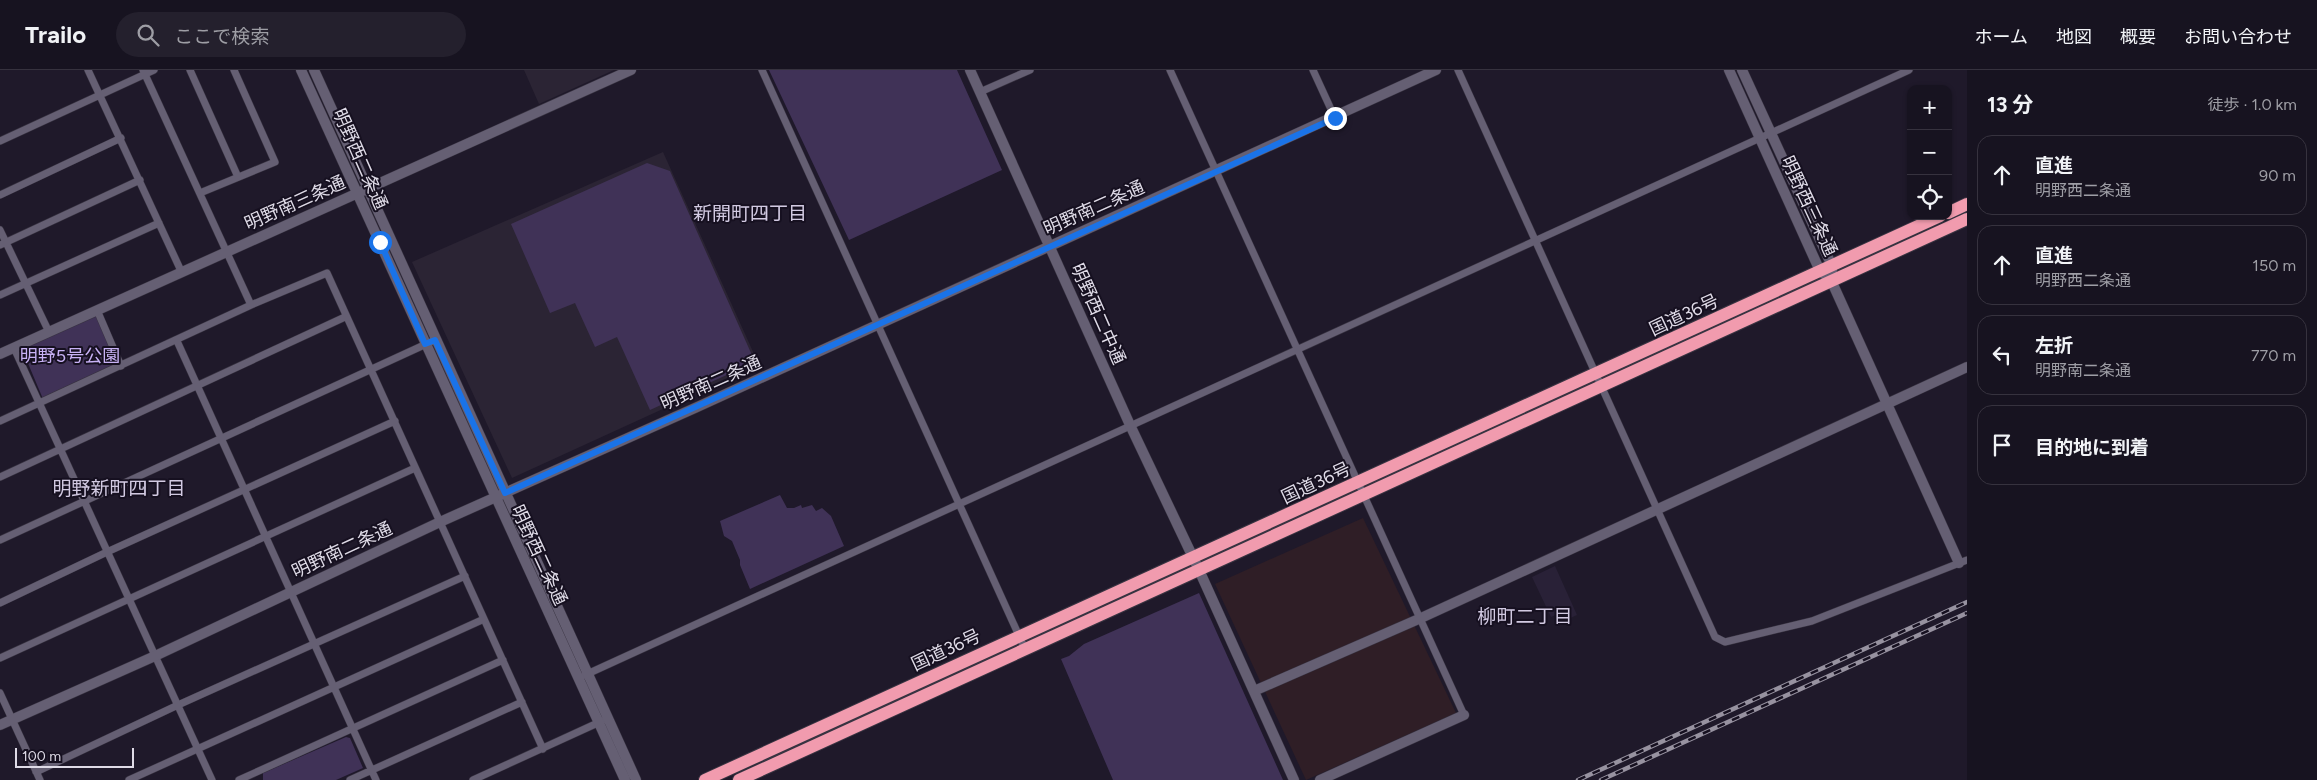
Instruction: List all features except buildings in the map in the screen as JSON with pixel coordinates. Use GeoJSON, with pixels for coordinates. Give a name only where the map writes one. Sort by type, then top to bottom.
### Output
{"type":"FeatureCollection","features":[{"type":"Feature","properties":{"kind":"highway"},"geometry":{"type":"LineString","coordinates":[[1952,211],[1967,204]]}},
{"type":"Feature","properties":{"kind":"highway","name":"国道36号"},"geometry":{"type":"LineString","coordinates":[[1598,380],[1831,280],[1967,218]]}},
{"type":"Feature","properties":{"kind":"highway","name":"国道36号"},"geometry":{"type":"LineString","coordinates":[[739,780],[1025,649],[1196,564],[1361,488],[1539,415],[1598,380],[1826,268],[1931,220]]}},
{"type":"Feature","properties":{"kind":"highway","name":"国道36号"},"geometry":{"type":"LineString","coordinates":[[705,780],[1020,635],[1196,564]]}},
{"type":"Feature","properties":{"kind":"street"},"geometry":{"type":"LineString","coordinates":[[88,70],[182,273]]}},
{"type":"Feature","properties":{"kind":"street"},"geometry":{"type":"LineString","coordinates":[[0,140],[99,95],[143,72],[154,70]]}},
{"type":"Feature","properties":{"kind":"street"},"geometry":{"type":"LineString","coordinates":[[190,70],[238,177]]}},
{"type":"Feature","properties":{"kind":"street"},"geometry":{"type":"LineString","coordinates":[[200,193],[275,162],[234,70]]}},
{"type":"Feature","properties":{"kind":"street","name":"明野西二条通"},"geometry":{"type":"LineString","coordinates":[[301,70],[435,340],[500,495],[582,676],[603,721],[636,780]]}},
{"type":"Feature","properties":{"kind":"street","name":"明野西二条通"},"geometry":{"type":"LineString","coordinates":[[314,70],[425,344],[500,495]]}},
{"type":"Feature","properties":{"kind":"street","name":"明野南三条通"},"geometry":{"type":"LineString","coordinates":[[0,354],[631,70]]}},
{"type":"Feature","properties":{"kind":"street"},"geometry":{"type":"LineString","coordinates":[[762,70],[1025,649]]}},
{"type":"Feature","properties":{"kind":"street","name":"明野西二中通"},"geometry":{"type":"LineString","coordinates":[[970,70],[1130,425],[1196,564],[1294,780]]}},
{"type":"Feature","properties":{"kind":"street"},"geometry":{"type":"LineString","coordinates":[[980,92],[1030,70]]}},
{"type":"Feature","properties":{"kind":"street"},"geometry":{"type":"LineString","coordinates":[[1170,70],[1464,715],[1320,780]]}},
{"type":"Feature","properties":{"kind":"street"},"geometry":{"type":"LineString","coordinates":[[1313,70],[1335,118]]}},
{"type":"Feature","properties":{"kind":"street","name":"明野南二条通"},"geometry":{"type":"LineString","coordinates":[[0,725],[155,656],[440,522],[878,325],[1050,245],[1335,118],[1436,70]]}},
{"type":"Feature","properties":{"kind":"street"},"geometry":{"type":"LineString","coordinates":[[1458,70],[1715,636],[1725,642],[1812,620],[1963,562],[1831,280]]}},
{"type":"Feature","properties":{"kind":"street","name":"明野西三条通"},"geometry":{"type":"LineString","coordinates":[[1729,70],[1760,138],[1826,268]]}},
{"type":"Feature","properties":{"kind":"street","name":"明野西三条通"},"geometry":{"type":"LineString","coordinates":[[1742,70],[1771,133],[1831,280]]}},
{"type":"Feature","properties":{"kind":"street"},"geometry":{"type":"LineString","coordinates":[[582,676],[1909,70]]}},
{"type":"Feature","properties":{"kind":"street"},"geometry":{"type":"LineString","coordinates":[[143,72],[251,305]]}},
{"type":"Feature","properties":{"kind":"street"},"geometry":{"type":"LineString","coordinates":[[0,195],[121,138]]}},
{"type":"Feature","properties":{"kind":"street"},"geometry":{"type":"LineString","coordinates":[[3,244],[140,180]]}},
{"type":"Feature","properties":{"kind":"street"},"geometry":{"type":"LineString","coordinates":[[0,295],[159,223]]}},
{"type":"Feature","properties":{"kind":"street"},"geometry":{"type":"LineString","coordinates":[[0,230],[3,244],[26,283],[49,332]]}},
{"type":"Feature","properties":{"kind":"street"},"geometry":{"type":"LineString","coordinates":[[0,421],[177,341],[251,305],[327,273],[345,317],[395,421],[543,748]]}},
{"type":"Feature","properties":{"kind":"street"},"geometry":{"type":"LineString","coordinates":[[97,310],[121,366]]}},
{"type":"Feature","properties":{"kind":"street"},"geometry":{"type":"LineString","coordinates":[[0,477],[198,387],[345,317]]}},
{"type":"Feature","properties":{"kind":"street"},"geometry":{"type":"LineString","coordinates":[[0,540],[435,340]]}},
{"type":"Feature","properties":{"kind":"street"},"geometry":{"type":"LineString","coordinates":[[177,341],[265,537],[316,644],[376,780]]}},
{"type":"Feature","properties":{"kind":"street"},"geometry":{"type":"LineString","coordinates":[[14,348],[212,780]]}},
{"type":"Feature","properties":{"kind":"street"},"geometry":{"type":"LineString","coordinates":[[1254,691],[1421,618],[1967,367]]}},
{"type":"Feature","properties":{"kind":"street"},"geometry":{"type":"LineString","coordinates":[[0,603],[107,552],[395,421]]}},
{"type":"Feature","properties":{"kind":"street"},"geometry":{"type":"LineString","coordinates":[[0,658],[415,468]]}},
{"type":"Feature","properties":{"kind":"street"},"geometry":{"type":"LineString","coordinates":[[36,772],[178,705],[465,576]]}},
{"type":"Feature","properties":{"kind":"street"},"geometry":{"type":"LineString","coordinates":[[130,780],[484,619]]}},
{"type":"Feature","properties":{"kind":"street"},"geometry":{"type":"LineString","coordinates":[[239,780],[503,660]]}},
{"type":"Feature","properties":{"kind":"street"},"geometry":{"type":"LineString","coordinates":[[0,693],[40,780]]}},
{"type":"Feature","properties":{"kind":"street"},"geometry":{"type":"LineString","coordinates":[[350,780],[522,702]]}},
{"type":"Feature","properties":{"kind":"street"},"geometry":{"type":"LineString","coordinates":[[472,780],[603,721]]}},
{"type":"Feature","properties":{"kind":"street","name":"明野西二条通"},"geometry":{"type":"LineString","coordinates":[[603,721],[625,780]]}},
{"type":"Feature","properties":{"kind":"shaded area"},"geometry":{"type":"Polygon","coordinates":[[[524,70],[614,70],[539,104],[524,70]]]}},
{"type":"Feature","properties":{"kind":"shaded area"},"geometry":{"type":"Polygon","coordinates":[[[663,152],[759,365],[512,478],[412,262],[663,152]]]}},
{"type":"Feature","properties":{"kind":"shaded area"},"geometry":{"type":"Polygon","coordinates":[[[1363,518],[1456,713],[1306,780],[1215,584],[1363,518]]]}},
{"type":"Feature","properties":{"kind":"shaded area"},"geometry":{"type":"Polygon","coordinates":[[[1555,566],[1577,615],[1564,621],[1560,613],[1551,617],[1532,577],[1555,566]]]}},
{"type":"Feature","properties":{"kind":"green space"},"geometry":{"type":"Polygon","coordinates":[[[769,70],[957,70],[1002,170],[849,240],[769,70]]]}},
{"type":"Feature","properties":{"kind":"green space"},"geometry":{"type":"Polygon","coordinates":[[[647,163],[670,171],[755,362],[650,410],[617,337],[595,347],[575,303],[550,313],[511,224],[647,163]]]}},
{"type":"Feature","properties":{"kind":"green space","name":"明野5号公園"},"geometry":{"type":"Polygon","coordinates":[[[96,314],[119,364],[43,399],[22,349],[96,314]]]}},
{"type":"Feature","properties":{"kind":"green space"},"geometry":{"type":"Polygon","coordinates":[[[780,495],[787,508],[801,505],[802,508],[812,505],[816,511],[822,508],[831,516],[844,546],[750,589],[732,541],[724,536],[720,521],[780,495]]]}},
{"type":"Feature","properties":{"kind":"green space"},"geometry":{"type":"Polygon","coordinates":[[[1199,593],[1283,780],[1113,780],[1061,659],[1069,656],[1084,644],[1199,593]]]}},
{"type":"Feature","properties":{"kind":"green space"},"geometry":{"type":"Polygon","coordinates":[[[346,737],[350,738],[363,768],[336,780],[263,780],[263,773],[346,737]]]}},
{"type":"Feature","properties":{"kind":"railway"},"geometry":{"type":"LineString","coordinates":[[1578,780],[1967,602]]}},
{"type":"Feature","properties":{"kind":"railway"},"geometry":{"type":"LineString","coordinates":[[1601,780],[1967,613]]}},
{"type":"Feature","properties":{"kind":"district","name":"新開町四丁目"},"geometry":{"type":"Point","coordinates":[750,213]}},
{"type":"Feature","properties":{"kind":"district","name":"明野新町四丁目"},"geometry":{"type":"Point","coordinates":[119,488]}},
{"type":"Feature","properties":{"kind":"district","name":"柳町二丁目"},"geometry":{"type":"Point","coordinates":[1525,616]}},
{"type":"Feature","properties":{"kind":"route"},"geometry":{"type":"LineString","coordinates":[[380,242],[425,344],[435,340],[505,493],[1050,245],[1335,118]]}}]}
